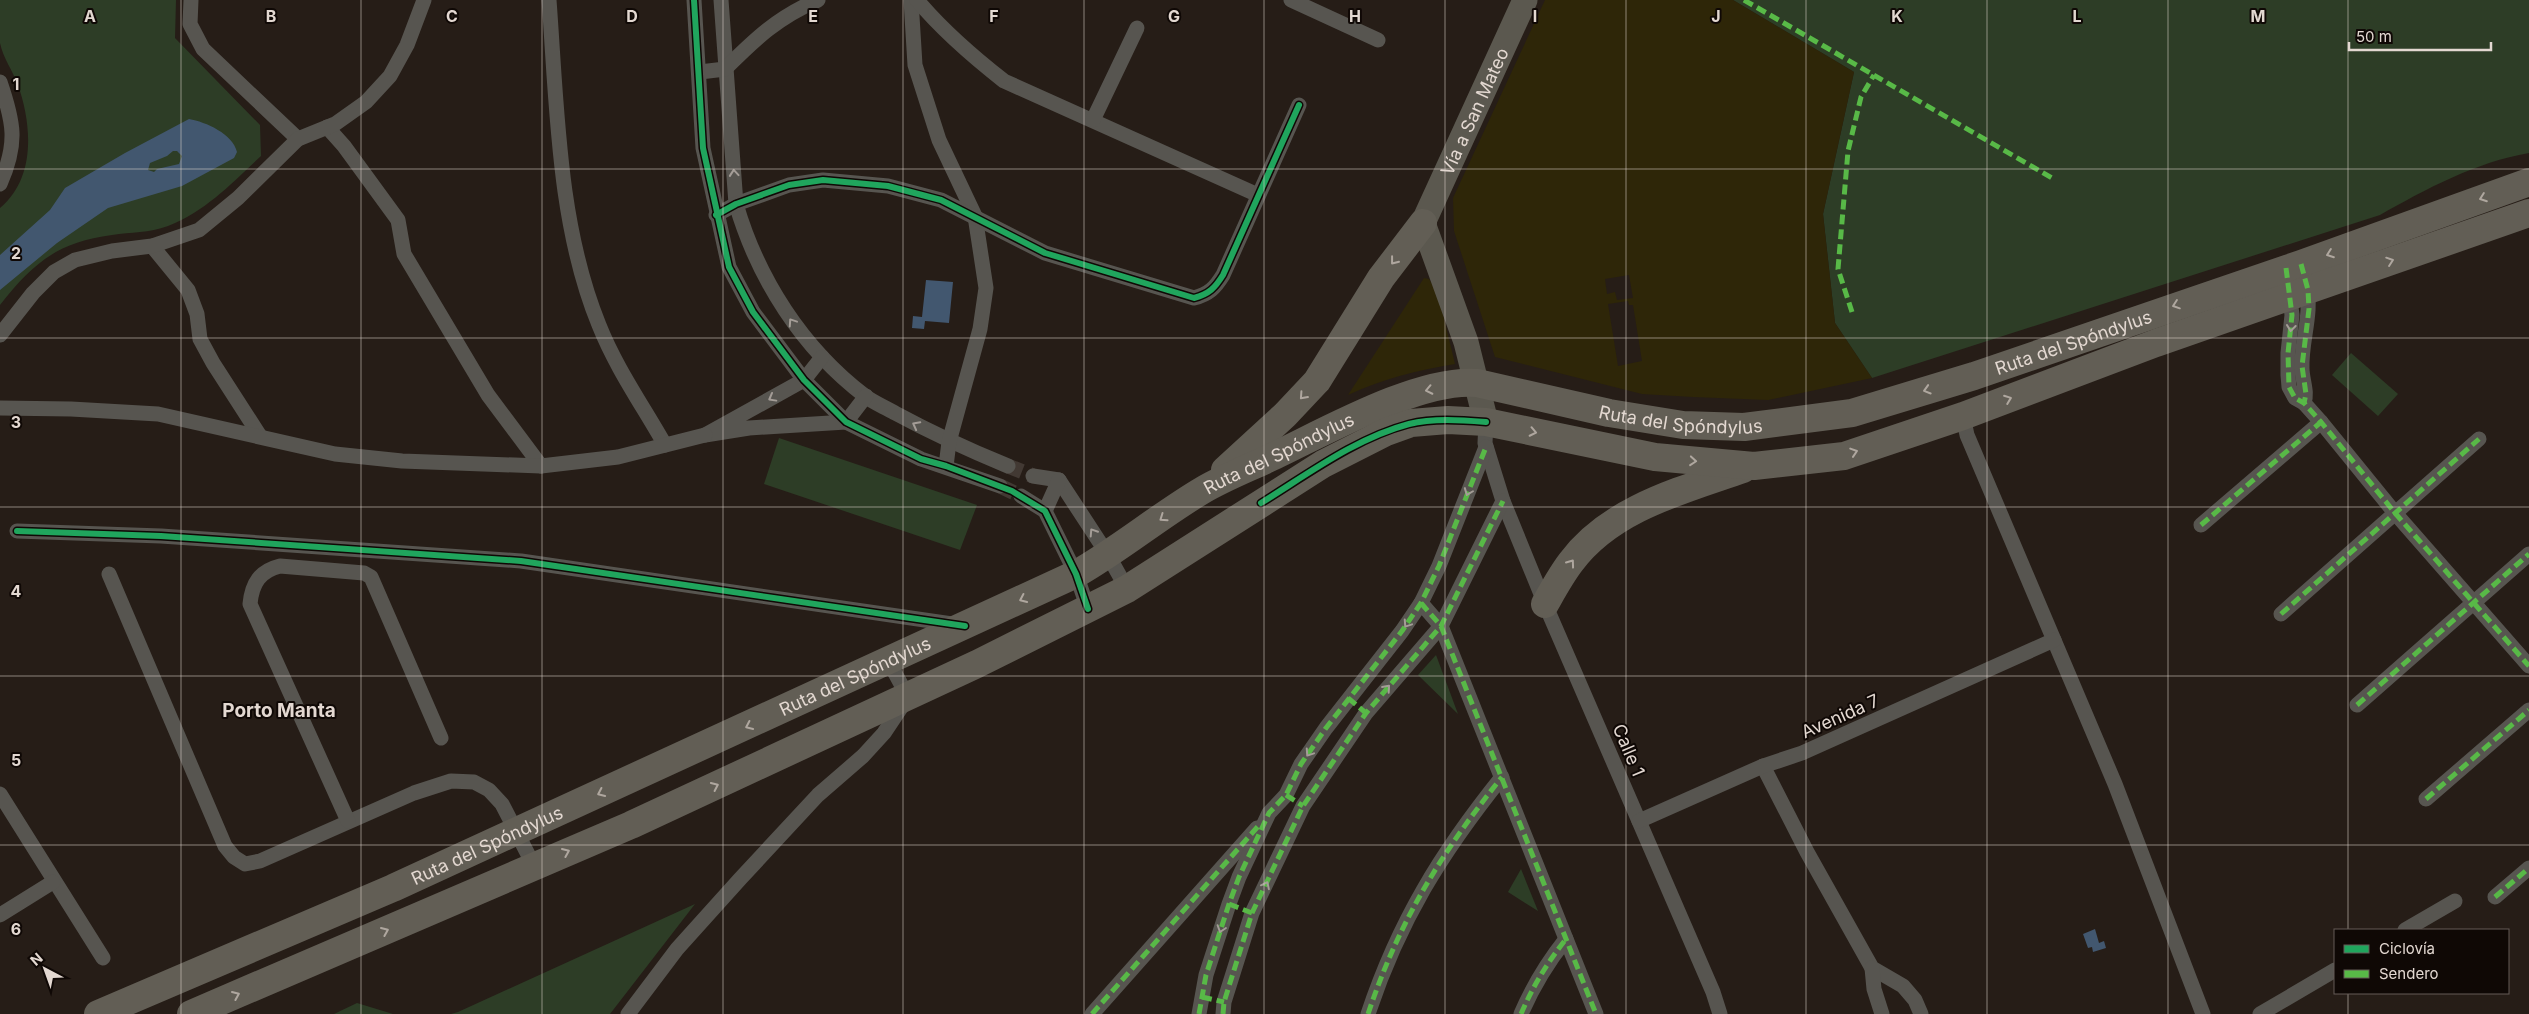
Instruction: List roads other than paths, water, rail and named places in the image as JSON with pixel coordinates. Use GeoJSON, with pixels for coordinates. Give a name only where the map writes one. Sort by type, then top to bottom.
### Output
{"type":"FeatureCollection","features":[{"type":"Feature","properties":{"kind":"highway","name":"Ruta del Spóndylus"},"geometry":{"type":"LineString","coordinates":[[98,1014],[393,888],[889,662],[1076,574],[1108,555],[1203,490],[1338,425],[1410,394],[1465,382],[1477,383],[1609,413],[1683,425],[1744,427],[1852,413],[1974,376],[2294,266],[2529,182]]}},
{"type":"Feature","properties":{"kind":"highway","name":"Ruta del Spóndylus"},"geometry":{"type":"LineString","coordinates":[[191,1014],[631,825],[908,696],[1088,609],[1127,589],[1323,464],[1386,432],[1411,424],[1448,420],[1486,434],[1655,457],[1754,466],[1844,456],[1962,416],[2156,343],[2529,213]]}},
{"type":"Feature","properties":{"kind":"highway"},"geometry":{"type":"LineString","coordinates":[[1203,490],[1285,415],[1316,381],[1381,278],[1423,223]]}},
{"type":"Feature","properties":{"kind":"highway"},"geometry":{"type":"LineString","coordinates":[[1545,604],[1570,562],[1609,526],[1631,512],[1668,496],[1754,466]]}},
{"type":"Feature","properties":{"kind":"main road","name":"Vía a San Mateo"},"geometry":{"type":"LineString","coordinates":[[1423,223],[1525,0]]}},
{"type":"Feature","properties":{"kind":"main road"},"geometry":{"type":"LineString","coordinates":[[1423,223],[1466,342],[1477,383],[1486,434]]}},
{"type":"Feature","properties":{"kind":"street"},"geometry":{"type":"LineString","coordinates":[[191,0],[190,24],[203,49],[298,139]]}},
{"type":"Feature","properties":{"kind":"street"},"geometry":{"type":"LineString","coordinates":[[0,335],[33,293],[54,272],[76,260],[112,251],[152,246],[199,230],[238,198],[298,139],[327,127],[366,102],[390,76],[407,45],[424,0]]}},
{"type":"Feature","properties":{"kind":"street"},"geometry":{"type":"LineString","coordinates":[[549,0],[566,201],[574,246],[599,326],[620,370],[665,445]]}},
{"type":"Feature","properties":{"kind":"street"},"geometry":{"type":"LineString","coordinates":[[694,0],[700,72],[703,148],[716,214],[733,275],[752,312],[804,380],[846,422],[913,456],[1000,486]]}},
{"type":"Feature","properties":{"kind":"street"},"geometry":{"type":"LineString","coordinates":[[721,0],[736,204],[770,288],[800,332],[822,357],[866,396],[949,442],[1008,466]]}},
{"type":"Feature","properties":{"kind":"street"},"geometry":{"type":"LineString","coordinates":[[700,72],[725,70],[759,34],[791,12],[818,0]]}},
{"type":"Feature","properties":{"kind":"street"},"geometry":{"type":"LineString","coordinates":[[911,0],[915,65],[939,140],[974,216],[986,288],[980,329],[949,442],[946,466]]}},
{"type":"Feature","properties":{"kind":"street"},"geometry":{"type":"LineString","coordinates":[[917,0],[937,24],[970,55],[1004,81],[1258,195]]}},
{"type":"Feature","properties":{"kind":"street"},"geometry":{"type":"LineString","coordinates":[[1291,0],[1378,40]]}},
{"type":"Feature","properties":{"kind":"street"},"geometry":{"type":"LineString","coordinates":[[1093,120],[1137,28]]}},
{"type":"Feature","properties":{"kind":"street"},"geometry":{"type":"LineString","coordinates":[[0,82],[11,116],[12,144],[8,166],[0,184]]}},
{"type":"Feature","properties":{"kind":"street"},"geometry":{"type":"LineString","coordinates":[[716,214],[736,204],[788,185],[823,180],[888,186],[941,200],[1045,253],[1194,298],[1207,295],[1216,287],[1299,106]]}},
{"type":"Feature","properties":{"kind":"street"},"geometry":{"type":"LineString","coordinates":[[327,127],[344,146],[398,220],[404,254],[408,262],[488,395],[542,466]]}},
{"type":"Feature","properties":{"kind":"street"},"geometry":{"type":"LineString","coordinates":[[152,246],[188,290],[197,314],[200,339],[213,363],[260,436]]}},
{"type":"Feature","properties":{"kind":"street"},"geometry":{"type":"LineString","coordinates":[[2294,266],[2299,293],[2292,315],[2288,353],[2289,387],[2294,398],[2304,403],[2321,422],[2395,514],[2529,666]]}},
{"type":"Feature","properties":{"kind":"street"},"geometry":{"type":"LineString","coordinates":[[706,435],[804,380],[822,357]]}},
{"type":"Feature","properties":{"kind":"street"},"geometry":{"type":"LineString","coordinates":[[0,408],[71,409],[158,414],[335,454],[402,461],[542,466],[618,457],[706,435],[750,428],[846,422],[866,396]]}},
{"type":"Feature","properties":{"kind":"street"},"geometry":{"type":"LineString","coordinates":[[1962,416],[1967,435],[2115,784],[2203,1014]]}},
{"type":"Feature","properties":{"kind":"street"},"geometry":{"type":"LineString","coordinates":[[2201,526],[2321,422]]}},
{"type":"Feature","properties":{"kind":"street"},"geometry":{"type":"LineString","coordinates":[[1092,1014],[1286,795],[1302,764],[1348,698],[1402,631],[1421,603],[1439,566],[1486,434]]}},
{"type":"Feature","properties":{"kind":"street","name":"Calle 1"},"geometry":{"type":"LineString","coordinates":[[1486,434],[1503,501],[1545,604],[1713,992],[1720,1014]]}},
{"type":"Feature","properties":{"kind":"street"},"geometry":{"type":"LineString","coordinates":[[2281,614],[2479,439]]}},
{"type":"Feature","properties":{"kind":"street"},"geometry":{"type":"LineString","coordinates":[[1033,476],[1059,480],[1108,555],[1127,589]]}},
{"type":"Feature","properties":{"kind":"street"},"geometry":{"type":"LineString","coordinates":[[1045,511],[1059,480]]}},
{"type":"Feature","properties":{"kind":"street"},"geometry":{"type":"LineString","coordinates":[[1021,496],[1045,511],[1076,574],[1088,609]]}},
{"type":"Feature","properties":{"kind":"street"},"geometry":{"type":"LineString","coordinates":[[1202,997],[1224,1008],[1252,913],[1303,806],[1366,713],[1441,626],[1503,501]]}},
{"type":"Feature","properties":{"kind":"street"},"geometry":{"type":"LineString","coordinates":[[17,531],[161,536],[521,561],[965,626]]}},
{"type":"Feature","properties":{"kind":"street"},"geometry":{"type":"LineString","coordinates":[[2357,705],[2529,554]]}},
{"type":"Feature","properties":{"kind":"street"},"geometry":{"type":"LineString","coordinates":[[348,822],[250,604],[251,589],[258,578],[268,569],[280,566],[364,573],[372,578],[441,738]]}},
{"type":"Feature","properties":{"kind":"street"},"geometry":{"type":"LineString","coordinates":[[109,574],[225,846],[234,857],[245,864],[260,861],[414,792],[451,781],[474,782],[489,790],[502,804],[534,866]]}},
{"type":"Feature","properties":{"kind":"street"},"geometry":{"type":"LineString","coordinates":[[1421,603],[1441,626],[1596,1014]]}},
{"type":"Feature","properties":{"kind":"street","name":"Avenida 7"},"geometry":{"type":"LineString","coordinates":[[1639,820],[1763,766],[1802,753],[2054,640]]}},
{"type":"Feature","properties":{"kind":"street"},"geometry":{"type":"LineString","coordinates":[[628,1014],[677,949],[740,879],[818,794],[863,756],[884,733],[908,696],[889,662]]}},
{"type":"Feature","properties":{"kind":"street"},"geometry":{"type":"LineString","coordinates":[[1348,698],[1366,713]]}},
{"type":"Feature","properties":{"kind":"street"},"geometry":{"type":"LineString","coordinates":[[2426,799],[2529,710]]}},
{"type":"Feature","properties":{"kind":"street"},"geometry":{"type":"LineString","coordinates":[[1763,766],[1807,852],[1872,968],[1874,989],[1882,1014]]}},
{"type":"Feature","properties":{"kind":"street"},"geometry":{"type":"LineString","coordinates":[[1368,1014],[1398,936],[1426,885],[1462,827],[1502,777]]}},
{"type":"Feature","properties":{"kind":"street"},"geometry":{"type":"LineString","coordinates":[[0,794],[53,882],[103,958]]}},
{"type":"Feature","properties":{"kind":"street"},"geometry":{"type":"LineString","coordinates":[[1286,795],[1303,806]]}},
{"type":"Feature","properties":{"kind":"street"},"geometry":{"type":"LineString","coordinates":[[1199,1014],[1206,974],[1229,904],[1239,877],[1269,813]]}},
{"type":"Feature","properties":{"kind":"street"},"geometry":{"type":"LineString","coordinates":[[2495,897],[2529,868]]}},
{"type":"Feature","properties":{"kind":"street"},"geometry":{"type":"LineString","coordinates":[[0,915],[53,882]]}},
{"type":"Feature","properties":{"kind":"street"},"geometry":{"type":"LineString","coordinates":[[2407,929],[2455,901]]}},
{"type":"Feature","properties":{"kind":"street"},"geometry":{"type":"LineString","coordinates":[[1229,904],[1252,913]]}},
{"type":"Feature","properties":{"kind":"street"},"geometry":{"type":"LineString","coordinates":[[1521,1014],[1533,986],[1547,962],[1566,939]]}},
{"type":"Feature","properties":{"kind":"street"},"geometry":{"type":"LineString","coordinates":[[1872,968],[1903,986],[1915,1000],[1921,1014]]}},
{"type":"Feature","properties":{"kind":"street"},"geometry":{"type":"LineString","coordinates":[[2260,1014],[2334,971]]}},
{"type":"Feature","properties":{"kind":"water"},"geometry":{"type":"Polygon","coordinates":[[[189,119],[211,126],[225,134],[237,152],[234,158],[182,186],[108,208],[57,243],[0,290],[0,255],[50,210],[65,188],[189,119]],[[173,151],[167,156],[150,163],[148,170],[154,172],[157,169],[179,164],[182,156],[177,151],[173,151]]]}},
{"type":"Feature","properties":{"kind":"water"},"geometry":{"type":"Polygon","coordinates":[[[926,280],[953,282],[949,323],[925,321],[924,329],[912,328],[913,316],[922,317],[926,280]]]}},
{"type":"Feature","properties":{"kind":"water"},"geometry":{"type":"Polygon","coordinates":[[[2095,929],[2099,943],[2104,941],[2106,948],[2093,952],[2092,947],[2088,948],[2083,934],[2095,929]]]}},
{"type":"Feature","properties":{"kind":"tunnel"},"geometry":{"type":"LineString","coordinates":[[1008,466],[1033,476]]}},
{"type":"Feature","properties":{"kind":"tunnel"},"geometry":{"type":"LineString","coordinates":[[1000,486],[1021,496]]}},
{"type":"Feature","properties":{"kind":"district","name":"Porto Manta"},"geometry":{"type":"Point","coordinates":[279,710]}}]}
